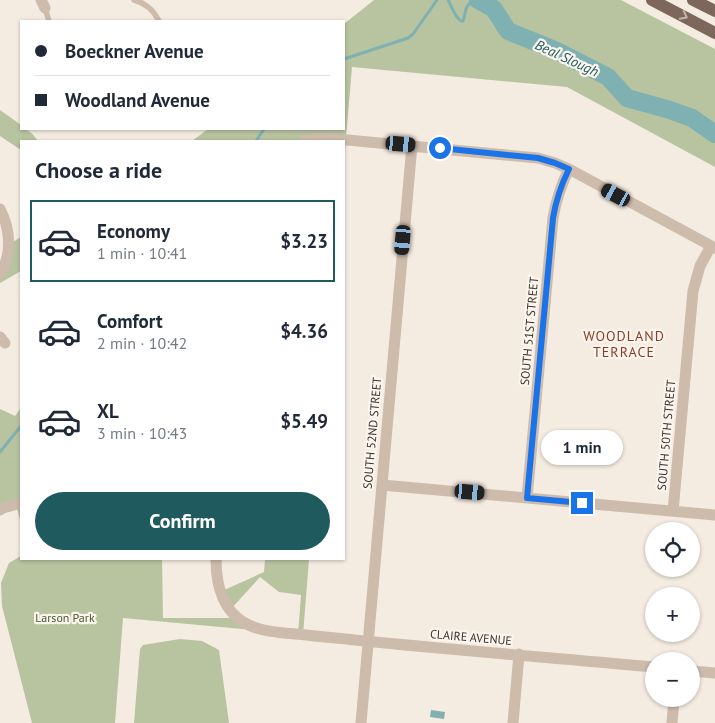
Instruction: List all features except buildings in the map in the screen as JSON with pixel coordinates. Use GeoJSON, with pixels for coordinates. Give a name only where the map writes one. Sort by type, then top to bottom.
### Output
{"type":"FeatureCollection","features":[{"type":"Feature","properties":{"kind":"main road"},"geometry":{"type":"LineString","coordinates":[[652,0],[715,32]]}},
{"type":"Feature","properties":{"kind":"main road"},"geometry":{"type":"LineString","coordinates":[[693,0],[715,11]]}},
{"type":"Feature","properties":{"kind":"street"},"geometry":{"type":"LineString","coordinates":[[309,140],[337,138],[538,158],[569,169],[713,247]]}},
{"type":"Feature","properties":{"kind":"street","name":"SOUTH 52ND STREET"},"geometry":{"type":"LineString","coordinates":[[361,723],[412,145]]}},
{"type":"Feature","properties":{"kind":"street","name":"SOUTH 51ST STREET"},"geometry":{"type":"LineString","coordinates":[[527,498],[553,218],[555,204],[569,169]]}},
{"type":"Feature","properties":{"kind":"street"},"geometry":{"type":"LineString","coordinates":[[0,209],[6,222],[9,237],[6,260],[0,274]]}},
{"type":"Feature","properties":{"kind":"street","name":"SOUTH 50TH STREET"},"geometry":{"type":"LineString","coordinates":[[673,511],[693,291],[700,266],[713,247]]}},
{"type":"Feature","properties":{"kind":"street"},"geometry":{"type":"LineString","coordinates":[[382,485],[715,515]]}},
{"type":"Feature","properties":{"kind":"street"},"geometry":{"type":"LineString","coordinates":[[0,510],[19,504]]}},
{"type":"Feature","properties":{"kind":"street","name":"CLAIRE AVENUE"},"geometry":{"type":"LineString","coordinates":[[216,560],[216,578],[224,600],[233,613],[252,627],[287,633],[645,666]]}},
{"type":"Feature","properties":{"kind":"street"},"geometry":{"type":"LineString","coordinates":[[512,723],[519,654]]}},
{"type":"Feature","properties":{"kind":"street"},"geometry":{"type":"LineString","coordinates":[[700,672],[715,673]]}},
{"type":"Feature","properties":{"kind":"street"},"geometry":{"type":"LineString","coordinates":[[672,723],[673,707]]}},
{"type":"Feature","properties":{"kind":"lane"},"geometry":{"type":"LineString","coordinates":[[134,0],[149,7],[158,20]]}},
{"type":"Feature","properties":{"kind":"lane"},"geometry":{"type":"LineString","coordinates":[[43,4],[49,20]]}},
{"type":"Feature","properties":{"kind":"green space"},"geometry":{"type":"Polygon","coordinates":[[[374,0],[621,0],[715,49],[715,167],[567,87],[352,67],[345,149],[345,140],[193,140],[207,130],[345,130],[345,23],[374,0]]]}},
{"type":"Feature","properties":{"kind":"green space"},"geometry":{"type":"Polygon","coordinates":[[[0,110],[20,124],[20,130],[27,130],[37,140],[20,140],[20,149],[0,136],[0,110]]]}},
{"type":"Feature","properties":{"kind":"green space"},"geometry":{"type":"Polygon","coordinates":[[[20,238],[20,272],[0,283],[0,274],[8,245],[20,238]]]}},
{"type":"Feature","properties":{"kind":"green space"},"geometry":{"type":"Polygon","coordinates":[[[0,409],[15,416],[20,409],[20,520],[16,504],[0,510],[0,409]]]}},
{"type":"Feature","properties":{"kind":"green space","name":"Larson Park"},"geometry":{"type":"Polygon","coordinates":[[[20,557],[20,560],[162,560],[163,618],[238,618],[287,633],[123,618],[115,723],[32,723],[2,606],[1,583],[9,563],[20,557]]]}},
{"type":"Feature","properties":{"kind":"green space"},"geometry":{"type":"Polygon","coordinates":[[[265,560],[309,560],[303,635],[298,635],[301,595],[279,592],[260,577],[230,610],[220,592],[264,572],[265,560]]]}},
{"type":"Feature","properties":{"kind":"green space"},"geometry":{"type":"Polygon","coordinates":[[[180,639],[202,641],[219,650],[229,723],[134,723],[140,649],[143,645],[180,639]]]}},
{"type":"Feature","properties":{"kind":"water"},"geometry":{"type":"Polygon","coordinates":[[[431,710],[445,712],[444,719],[430,717],[431,710]]]}},
{"type":"Feature","properties":{"kind":"waterway"},"geometry":{"type":"LineString","coordinates":[[345,59],[408,38],[413,34],[437,0]]}},
{"type":"Feature","properties":{"kind":"waterway"},"geometry":{"type":"LineString","coordinates":[[448,0],[461,21],[463,21],[466,8],[473,0]]}},
{"type":"Feature","properties":{"kind":"waterway","name":"Beal Slough"},"geometry":{"type":"LineString","coordinates":[[478,0],[494,9],[508,31],[555,50],[608,77],[627,98],[692,118],[715,134]]}},
{"type":"Feature","properties":{"kind":"waterway"},"geometry":{"type":"LineString","coordinates":[[257,140],[263,130]]}},
{"type":"Feature","properties":{"kind":"waterway"},"geometry":{"type":"LineString","coordinates":[[0,452],[20,427]]}},
{"type":"Feature","properties":{"kind":"district","name":"WOODLAND TERRACE"},"geometry":{"type":"Point","coordinates":[624,344]}},
{"type":"Feature","properties":{"kind":"route"},"geometry":{"type":"LineString","coordinates":[[440,148],[538,158],[569,169],[555,204],[553,218],[527,498],[582,503]]}}]}
